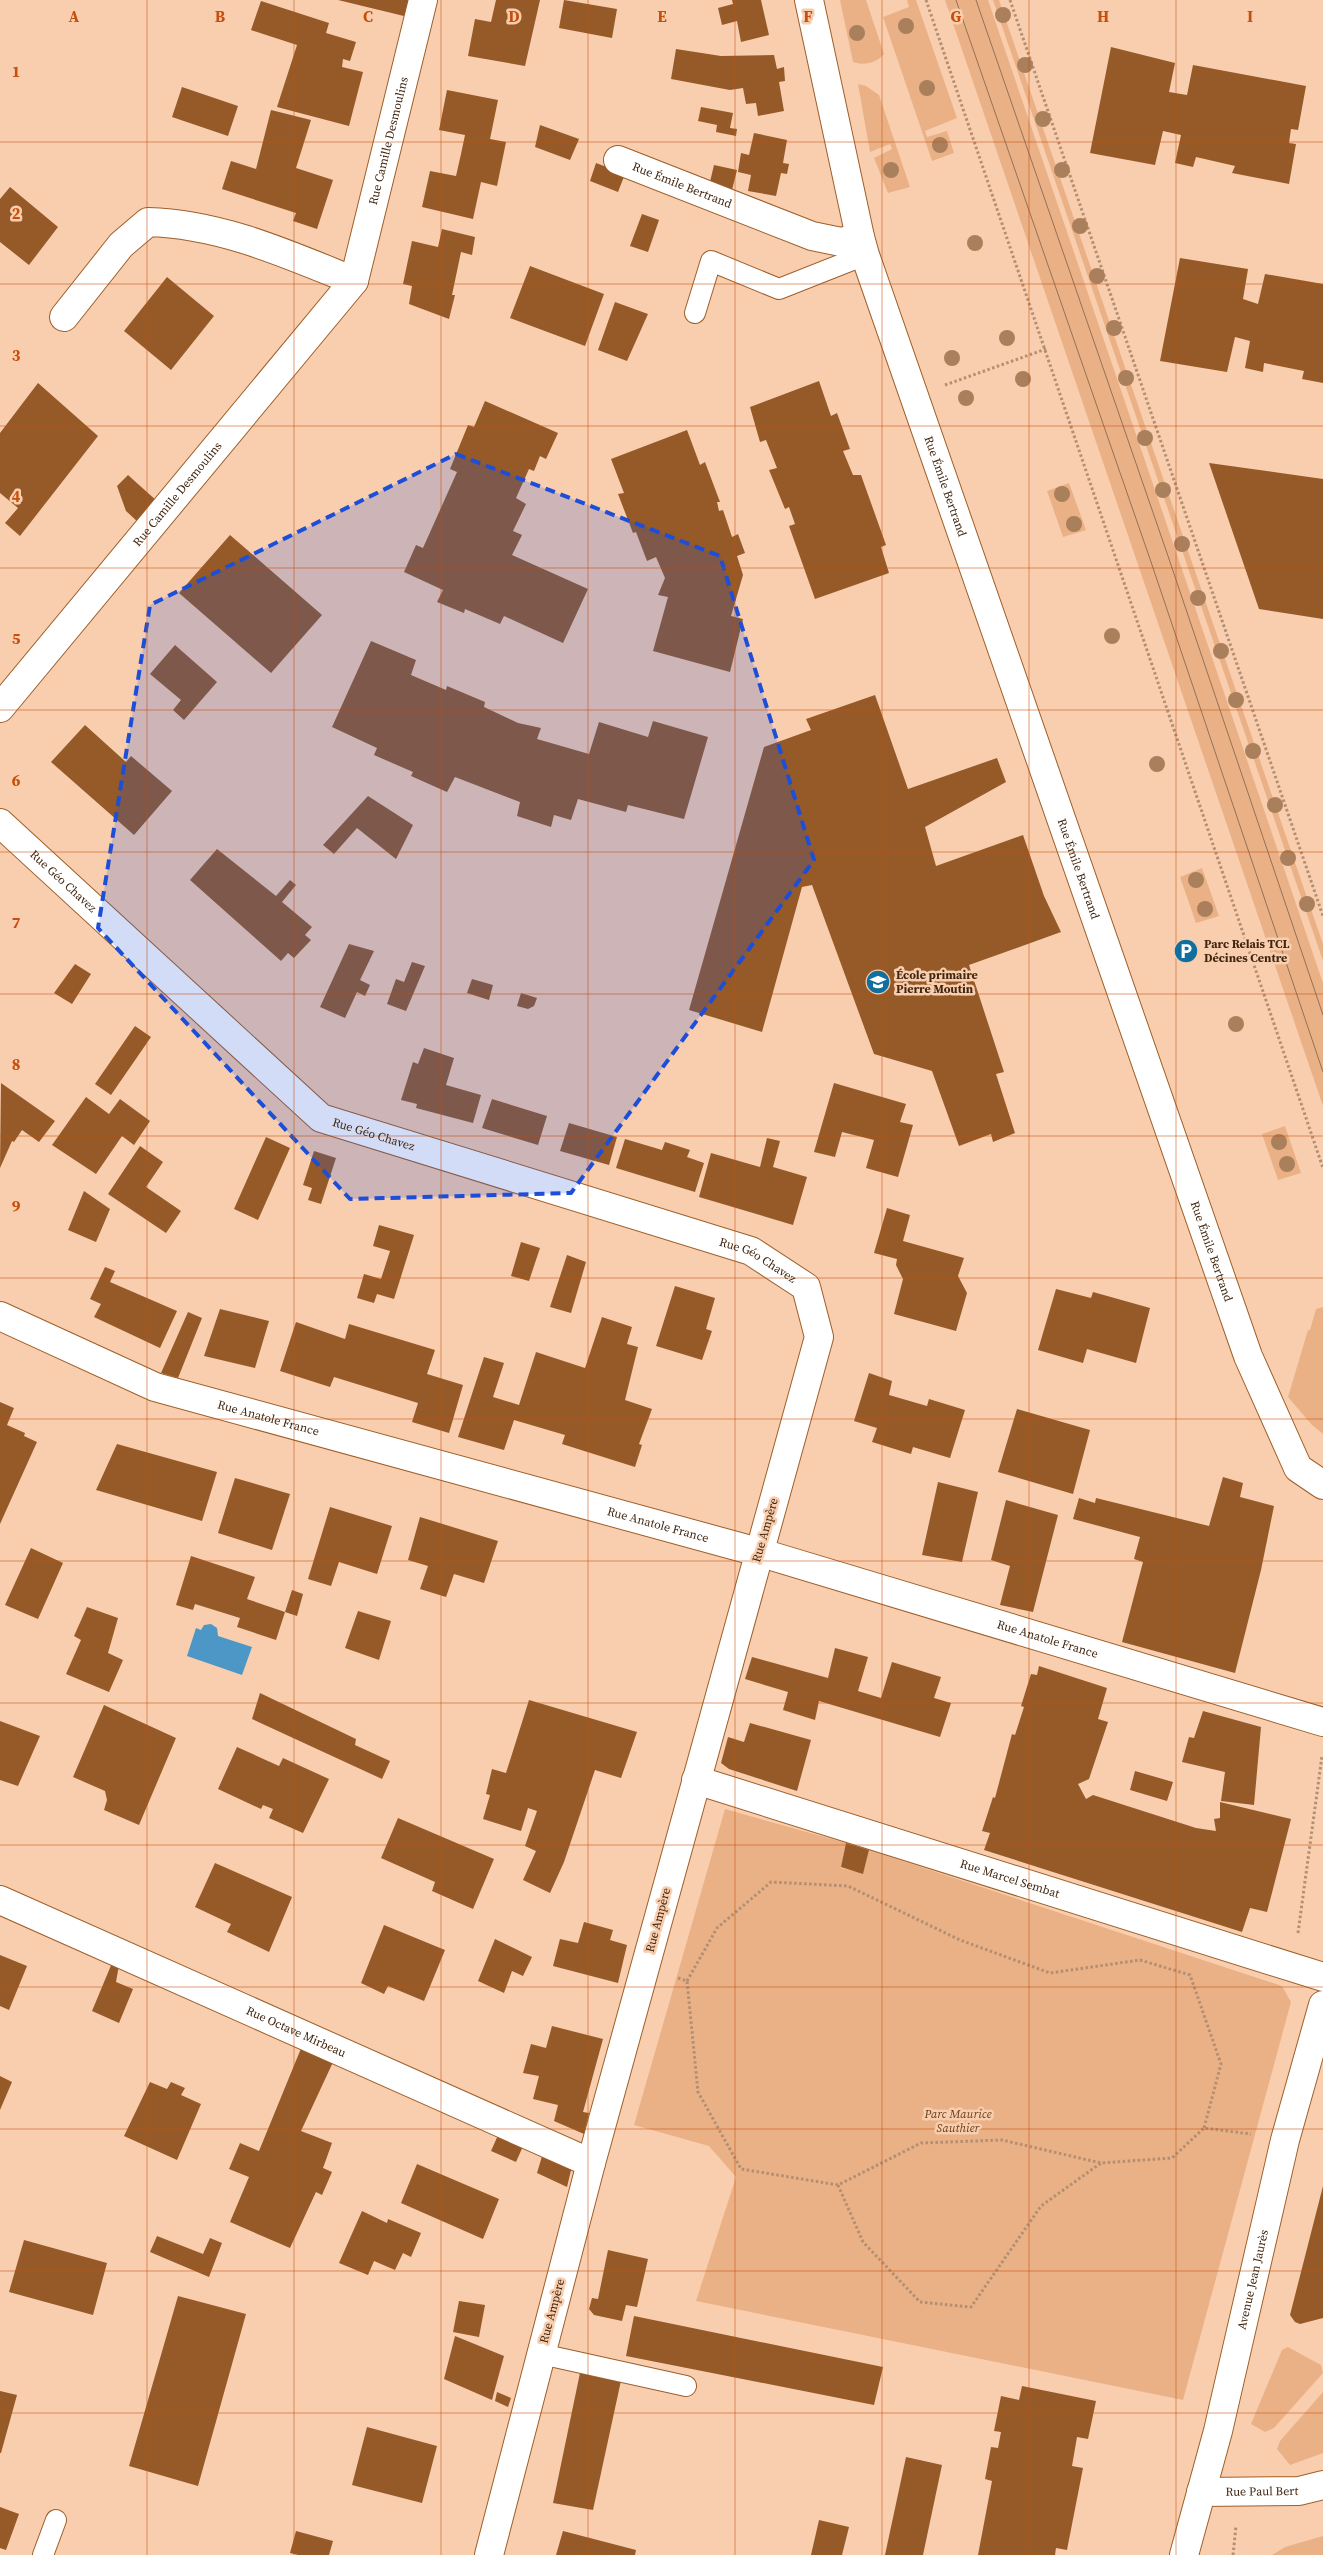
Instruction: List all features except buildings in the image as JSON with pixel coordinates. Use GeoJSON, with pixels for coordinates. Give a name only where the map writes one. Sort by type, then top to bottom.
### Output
{"type":"FeatureCollection","features":[{"type":"Feature","properties":{"kind":"street","name":"Rue Camille Desmoulins"},"geometry":{"type":"LineString","coordinates":[[0,708],[354,281],[423,0]]}},
{"type":"Feature","properties":{"kind":"street","name":"Rue Émile Bertrand"},"geometry":{"type":"LineString","coordinates":[[809,0],[862,246],[1248,1356],[1298,1468],[1323,1485]]}},
{"type":"Feature","properties":{"kind":"street","name":"Rue Émile Bertrand"},"geometry":{"type":"LineString","coordinates":[[618,160],[812,236],[862,246]]}},
{"type":"Feature","properties":{"kind":"street"},"geometry":{"type":"LineString","coordinates":[[64,318],[121,245],[148,222],[177,222],[255,242],[354,281]]}},
{"type":"Feature","properties":{"kind":"street","name":"Rue Géo Chavez"},"geometry":{"type":"LineString","coordinates":[[0,823],[321,1118],[751,1251],[806,1287]]}},
{"type":"Feature","properties":{"kind":"street","name":"Rue Ampère"},"geometry":{"type":"LineString","coordinates":[[488,2555],[591,2163],[758,1552],[819,1337],[806,1287]]}},
{"type":"Feature","properties":{"kind":"street","name":"Rue Anatole France"},"geometry":{"type":"LineString","coordinates":[[0,1316],[154,1387],[758,1552],[1323,1722]]}},
{"type":"Feature","properties":{"kind":"street","name":"Rue Marcel Sembat"},"geometry":{"type":"LineString","coordinates":[[696,1780],[1323,1977]]}},
{"type":"Feature","properties":{"kind":"street","name":"Rue Octave Mirbeau"},"geometry":{"type":"LineString","coordinates":[[0,1900],[591,2163]]}},
{"type":"Feature","properties":{"kind":"street","name":"Avenue Jean Jaurès"},"geometry":{"type":"LineString","coordinates":[[1184,2555],[1218,2431],[1285,2140],[1323,2004]]}},
{"type":"Feature","properties":{"kind":"street","name":"Rue Paul Bert"},"geometry":{"type":"LineString","coordinates":[[1201,2492],[1299,2491],[1323,2485]]}},
{"type":"Feature","properties":{"kind":"lane"},"geometry":{"type":"LineString","coordinates":[[695,313],[711,261],[779,290],[862,246]]}},
{"type":"Feature","properties":{"kind":"lane"},"geometry":{"type":"LineString","coordinates":[[541,2354],[686,2386]]}},
{"type":"Feature","properties":{"kind":"lane"},"geometry":{"type":"LineString","coordinates":[[44,2555],[56,2520]]}},
{"type":"Feature","properties":{"kind":"path"},"geometry":{"type":"LineString","coordinates":[[926,0],[1323,1168]]}},
{"type":"Feature","properties":{"kind":"path"},"geometry":{"type":"LineString","coordinates":[[1010,0],[1323,916]]}},
{"type":"Feature","properties":{"kind":"path"},"geometry":{"type":"LineString","coordinates":[[915,396],[1046,349]]}},
{"type":"Feature","properties":{"kind":"path"},"geometry":{"type":"LineString","coordinates":[[771,1882],[848,1886],[960,1940],[1050,1973],[1140,1960],[1190,1974],[1221,2064],[1204,2128],[1172,2158],[1101,2163],[1002,2140],[922,2143],[838,2185],[741,2169],[698,2092],[686,1981],[717,1928],[771,1882]]}},
{"type":"Feature","properties":{"kind":"path"},"geometry":{"type":"LineString","coordinates":[[644,1970],[686,1981]]}},
{"type":"Feature","properties":{"kind":"path"},"geometry":{"type":"LineString","coordinates":[[1204,2128],[1254,2135]]}},
{"type":"Feature","properties":{"kind":"path"},"geometry":{"type":"LineString","coordinates":[[838,2185],[863,2242],[920,2302],[971,2306],[1041,2206],[1101,2163]]}},
{"type":"Feature","properties":{"kind":"highlighted area"},"geometry":{"type":"Polygon","coordinates":[[[456,454],[720,556],[814,860],[571,1193],[350,1199],[98,928],[150,605],[456,454]]]}},
{"type":"Feature","properties":{"kind":"green space"},"geometry":{"type":"Polygon","coordinates":[[[840,0],[866,0],[884,54],[877,60],[866,64],[853,62],[840,0]]]}},
{"type":"Feature","properties":{"kind":"green space"},"geometry":{"type":"Polygon","coordinates":[[[907,0],[916,0],[957,118],[925,131],[927,137],[947,131],[954,153],[932,161],[883,17],[909,7],[907,0]]]}},
{"type":"Feature","properties":{"kind":"green space"},"geometry":{"type":"Polygon","coordinates":[[[945,0],[988,0],[1323,983],[1323,1106],[945,0]]]}},
{"type":"Feature","properties":{"kind":"green space"},"geometry":{"type":"Polygon","coordinates":[[[993,0],[999,0],[1323,944],[1323,961],[993,0]]]}},
{"type":"Feature","properties":{"kind":"green space"},"geometry":{"type":"Polygon","coordinates":[[[858,84],[866,86],[879,95],[910,187],[888,193],[874,158],[892,149],[890,144],[870,152],[858,84]]]}},
{"type":"Feature","properties":{"kind":"green space"},"geometry":{"type":"Polygon","coordinates":[[[1069,483],[1086,530],[1063,537],[1047,491],[1069,483]]]}},
{"type":"Feature","properties":{"kind":"green space"},"geometry":{"type":"Polygon","coordinates":[[[1202,868],[1219,916],[1196,923],[1180,877],[1202,868]]]}},
{"type":"Feature","properties":{"kind":"green space"},"geometry":{"type":"Polygon","coordinates":[[[1285,1126],[1301,1173],[1278,1180],[1262,1134],[1285,1126]]]}},
{"type":"Feature","properties":{"kind":"green space"},"geometry":{"type":"Polygon","coordinates":[[[1323,1307],[1323,1434],[1311,1424],[1288,1397],[1316,1309],[1323,1307]]]}},
{"type":"Feature","properties":{"kind":"green space","name":"Parc Maurice Sauthier"},"geometry":{"type":"Polygon","coordinates":[[[725,1809],[846,1843],[841,1868],[863,1873],[869,1850],[1282,1986],[1291,2002],[1183,2400],[696,2301],[736,2177],[709,2146],[634,2125],[725,1809]]]}},
{"type":"Feature","properties":{"kind":"green space"},"geometry":{"type":"Polygon","coordinates":[[[1288,2347],[1321,2365],[1323,2373],[1274,2428],[1265,2432],[1251,2424],[1282,2350],[1288,2347]]]}},
{"type":"Feature","properties":{"kind":"green space"},"geometry":{"type":"Polygon","coordinates":[[[1323,2392],[1323,2453],[1290,2465],[1277,2449],[1280,2441],[1323,2392]]]}},
{"type":"Feature","properties":{"kind":"green space"},"geometry":{"type":"Polygon","coordinates":[[[1323,2536],[1323,2555],[1272,2555],[1285,2547],[1323,2536]]]}},
{"type":"Feature","properties":{"kind":"water"},"geometry":{"type":"Polygon","coordinates":[[[211,1624],[217,1628],[218,1636],[252,1647],[242,1675],[187,1656],[196,1628],[201,1630],[204,1625],[211,1624]]]}},
{"type":"Feature","properties":{"kind":"tram line"},"geometry":{"type":"LineString","coordinates":[[956,0],[1150,559],[1323,1072]]}},
{"type":"Feature","properties":{"kind":"tram line"},"geometry":{"type":"LineString","coordinates":[[976,0],[1168,556],[1323,1015]]}},
{"type":"Feature","properties":{"kind":"place","name":"Parc Relais TCL Décines Centre"},"geometry":{"type":"Point","coordinates":[1186,951]}},
{"type":"Feature","properties":{"kind":"place","name":"École primaire Pierre Moutin"},"geometry":{"type":"Point","coordinates":[878,982]}}]}
